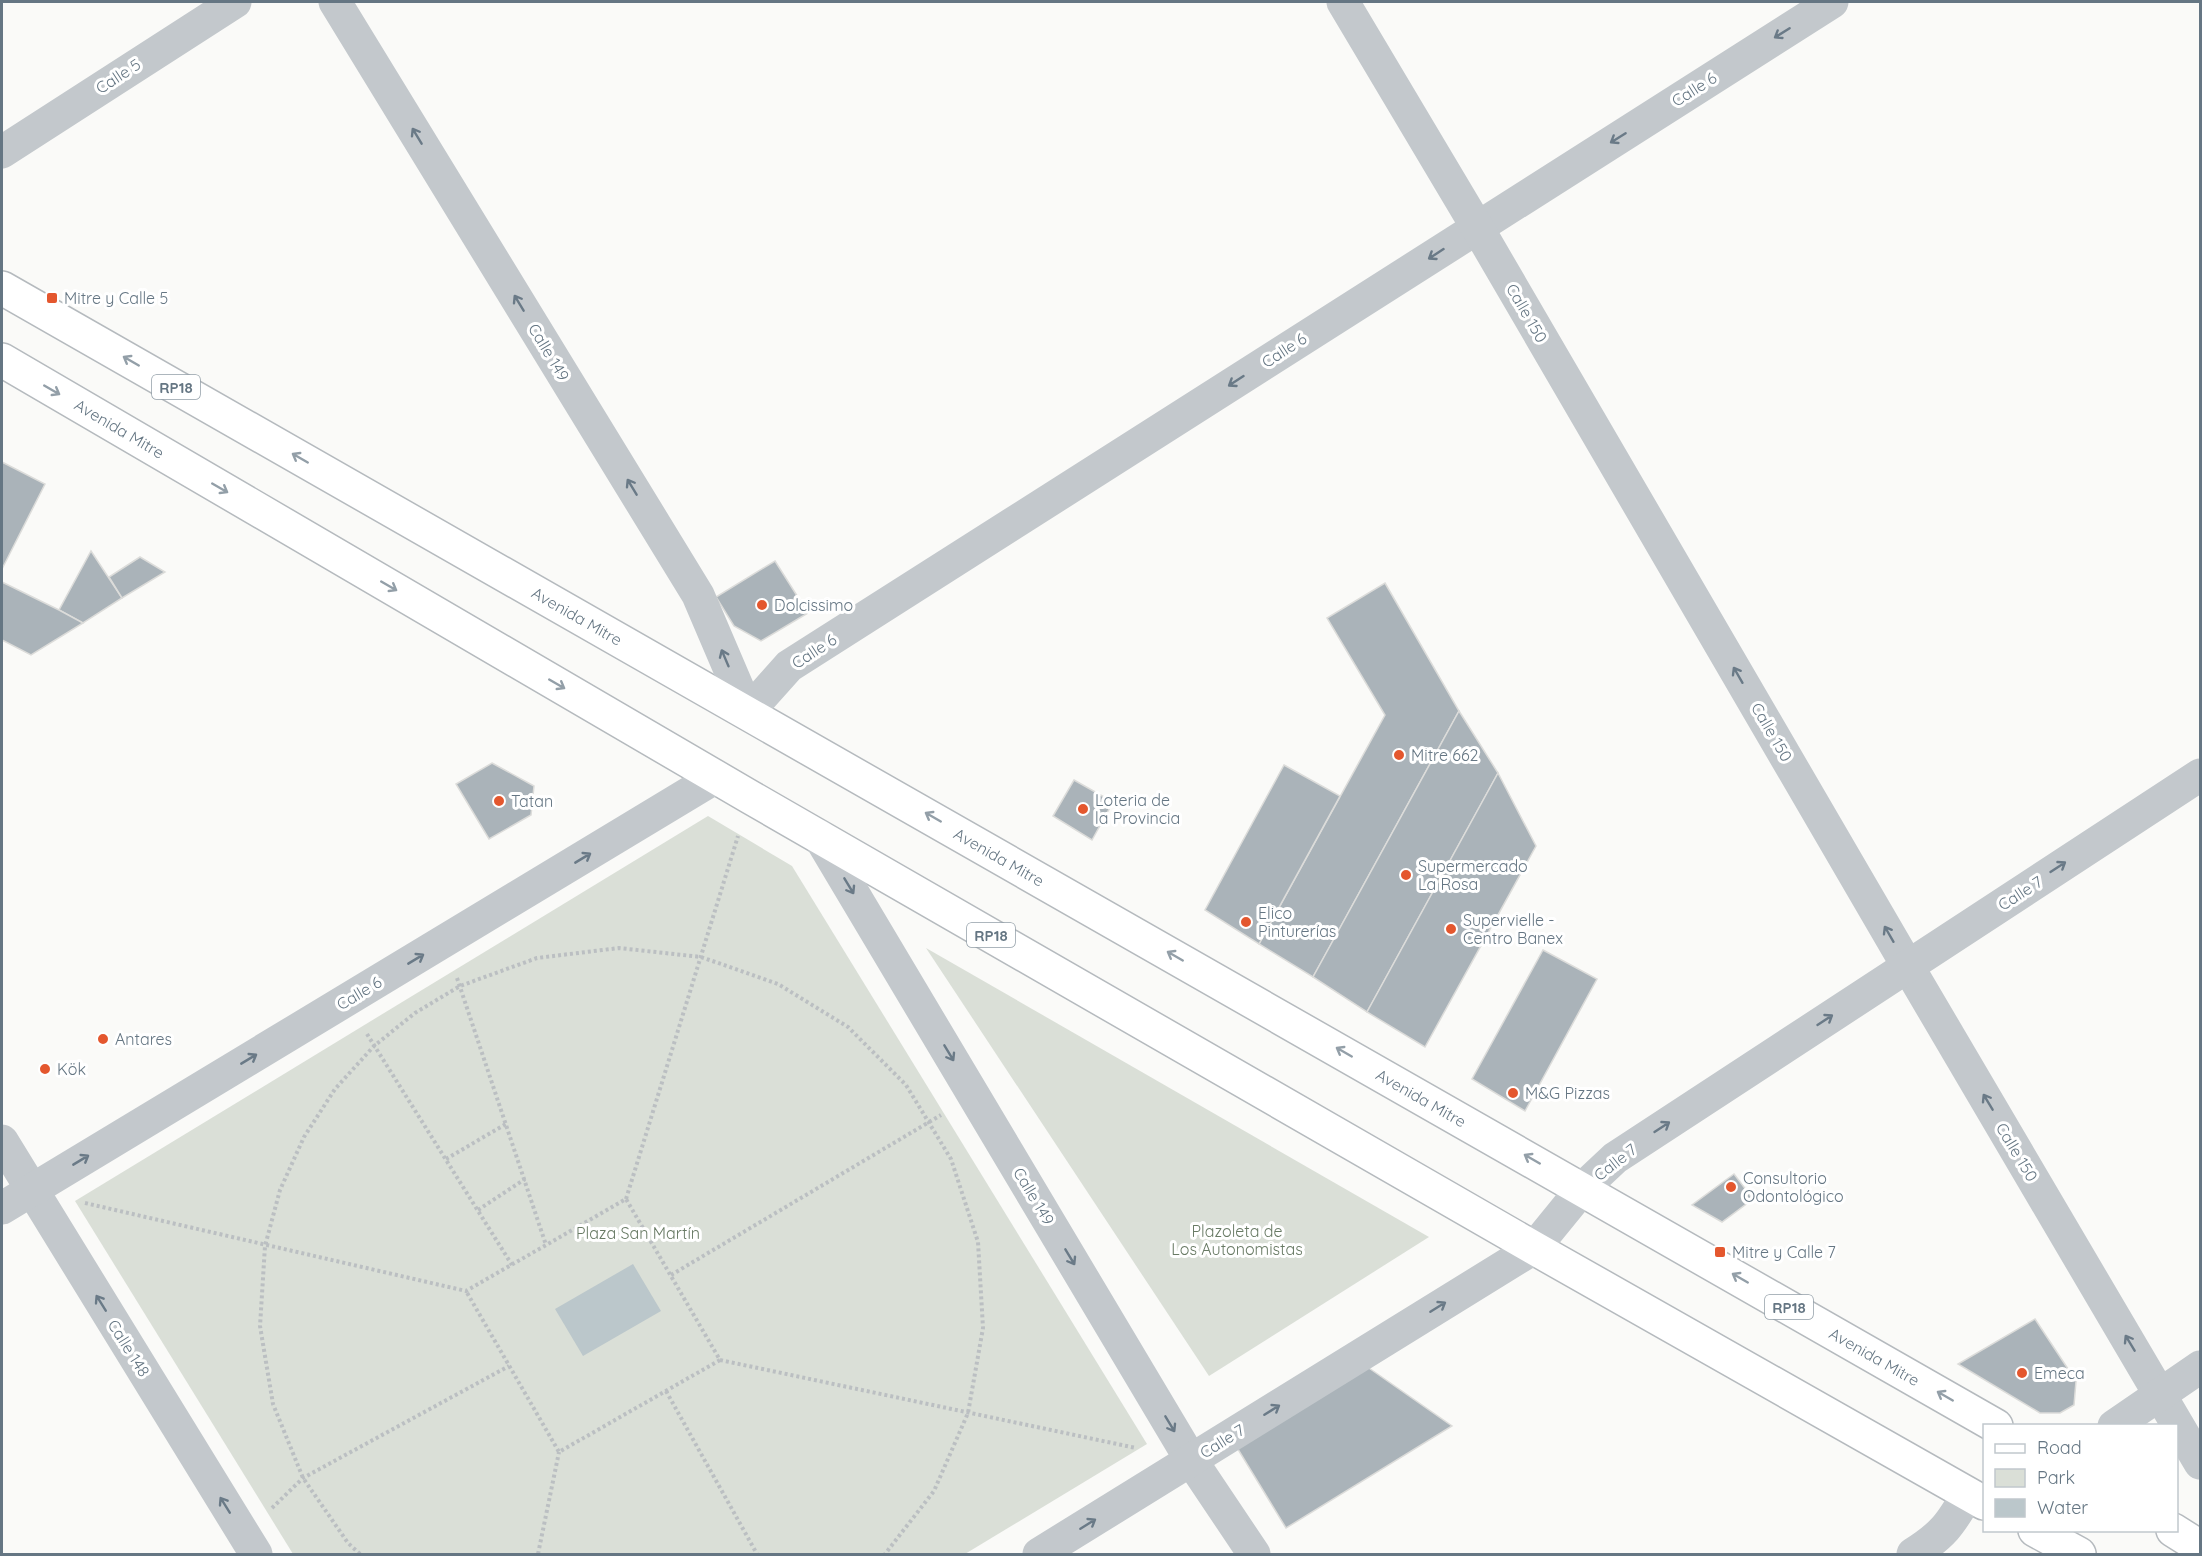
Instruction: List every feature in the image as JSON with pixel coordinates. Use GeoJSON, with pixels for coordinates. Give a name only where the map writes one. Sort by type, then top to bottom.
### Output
{"type":"FeatureCollection","features":[{"type":"Feature","properties":{"kind":"main road","name":"Avenida Mitre"},"geometry":{"type":"LineString","coordinates":[[2,288],[1994,1424]]}},
{"type":"Feature","properties":{"kind":"main road","name":"Avenida Mitre"},"geometry":{"type":"LineString","coordinates":[[2,360],[750,797],[1534,1248],[1976,1499]]}},
{"type":"Feature","properties":{"kind":"main road"},"geometry":{"type":"LineString","coordinates":[[2039,1532],[2079,1554]]}},
{"type":"Feature","properties":{"kind":"main road"},"geometry":{"type":"LineString","coordinates":[[2176,1532],[2200,1547]]}},
{"type":"Feature","properties":{"kind":"street","name":"Calle 5"},"geometry":{"type":"LineString","coordinates":[[2,152],[235,2]]}},
{"type":"Feature","properties":{"kind":"street","name":"Calle 149"},"geometry":{"type":"LineString","coordinates":[[335,2],[698,595],[748,712]]}},
{"type":"Feature","properties":{"kind":"street","name":"Calle 150"},"geometry":{"type":"LineString","coordinates":[[1343,2],[1478,227],[1907,965],[2178,1424]]}},
{"type":"Feature","properties":{"kind":"street","name":"Calle 6"},"geometry":{"type":"LineString","coordinates":[[748,712],[789,666],[1832,2]]}},
{"type":"Feature","properties":{"kind":"street","name":"Calle 7"},"geometry":{"type":"LineString","coordinates":[[1039,1554],[1534,1248],[1583,1188],[1615,1158],[2200,775]]}},
{"type":"Feature","properties":{"kind":"street","name":"Calle 6"},"geometry":{"type":"LineString","coordinates":[[2,1208],[716,777]]}},
{"type":"Feature","properties":{"kind":"street","name":"Calle 149"},"geometry":{"type":"LineString","coordinates":[[819,836],[1191,1460],[1254,1554]]}},
{"type":"Feature","properties":{"kind":"street","name":"Calle 148"},"geometry":{"type":"LineString","coordinates":[[2,1142],[250,1544]]}},
{"type":"Feature","properties":{"kind":"street"},"geometry":{"type":"LineString","coordinates":[[2115,1424],[2200,1367]]}},
{"type":"Feature","properties":{"kind":"street","name":"Calle 150"},"geometry":{"type":"LineString","coordinates":[[2178,1424],[2200,1463]]}},
{"type":"Feature","properties":{"kind":"street"},"geometry":{"type":"LineString","coordinates":[[1913,1554],[1933,1542],[1976,1499]]}},
{"type":"Feature","properties":{"kind":"path"},"geometry":{"type":"LineString","coordinates":[[31,1190],[466,1291],[626,1199],[750,797]]}},
{"type":"Feature","properties":{"kind":"path"},"geometry":{"type":"LineString","coordinates":[[445,941],[546,1245]]}},
{"type":"Feature","properties":{"kind":"path"},"geometry":{"type":"LineString","coordinates":[[360,1554],[348,1543],[303,1478],[273,1404],[260,1326],[265,1246],[280,1190],[304,1137],[335,1089],[374,1046],[415,1013],[460,986],[537,958],[619,948],[700,957],[778,984],[848,1027],[906,1085],[951,1159],[978,1242],[983,1328],[968,1413],[934,1491],[885,1554]]}},
{"type":"Feature","properties":{"kind":"path"},"geometry":{"type":"LineString","coordinates":[[347,1000],[512,1265]]}},
{"type":"Feature","properties":{"kind":"path"},"geometry":{"type":"LineString","coordinates":[[670,1275],[974,1096]]}},
{"type":"Feature","properties":{"kind":"path"},"geometry":{"type":"LineString","coordinates":[[446,1159],[506,1124]]}},
{"type":"Feature","properties":{"kind":"path"},"geometry":{"type":"LineString","coordinates":[[478,1210],[525,1179]]}},
{"type":"Feature","properties":{"kind":"path"},"geometry":{"type":"LineString","coordinates":[[626,1199],[720,1360]]}},
{"type":"Feature","properties":{"kind":"path"},"geometry":{"type":"LineString","coordinates":[[466,1291],[559,1452],[538,1554]]}},
{"type":"Feature","properties":{"kind":"path"},"geometry":{"type":"LineString","coordinates":[[559,1452],[720,1360],[1191,1460]]}},
{"type":"Feature","properties":{"kind":"path"},"geometry":{"type":"LineString","coordinates":[[250,1544],[303,1478],[509,1366]]}},
{"type":"Feature","properties":{"kind":"path"},"geometry":{"type":"LineString","coordinates":[[666,1391],[758,1554]]}},
{"type":"Feature","properties":{"kind":"green space","name":"Plaza San Martín"},"geometry":{"type":"Polygon","coordinates":[[[708,816],[792,866],[1147,1444],[965,1554],[293,1554],[75,1201],[708,816]]]}},
{"type":"Feature","properties":{"kind":"green space","name":"Plazoleta de Los Autonomistas"},"geometry":{"type":"Polygon","coordinates":[[[926,948],[1429,1237],[1209,1376],[926,948]]]}},
{"type":"Feature","properties":{"kind":"water"},"geometry":{"type":"Polygon","coordinates":[[[633,1264],[661,1311],[583,1356],[555,1309],[633,1264]]]}},
{"type":"Feature","properties":{"kind":"building"},"geometry":{"type":"Polygon","coordinates":[[[2,462],[45,484],[2,569],[2,462]]]}},
{"type":"Feature","properties":{"kind":"building"},"geometry":{"type":"Polygon","coordinates":[[[91,551],[122,598],[83,623],[59,610],[91,551]]]}},
{"type":"Feature","properties":{"kind":"building"},"geometry":{"type":"Polygon","coordinates":[[[140,557],[165,572],[122,598],[109,577],[140,557]]]}},
{"type":"Feature","properties":{"kind":"building","name":"Dolcissimo"},"geometry":{"type":"Polygon","coordinates":[[[775,561],[808,613],[761,641],[734,626],[716,597],[775,561]]]}},
{"type":"Feature","properties":{"kind":"building"},"geometry":{"type":"Polygon","coordinates":[[[2,582],[83,623],[31,655],[2,640],[2,582]]]}},
{"type":"Feature","properties":{"kind":"building","name":"Mitre 662"},"geometry":{"type":"Polygon","coordinates":[[[1385,583],[1459,711],[1313,977],[1259,944],[1385,715],[1327,618],[1385,583]]]}},
{"type":"Feature","properties":{"kind":"building","name":"Supermercado La Rosa"},"geometry":{"type":"Polygon","coordinates":[[[1459,711],[1498,773],[1367,1012],[1313,977],[1459,711]]]}},
{"type":"Feature","properties":{"kind":"building","name":"Tatan"},"geometry":{"type":"Polygon","coordinates":[[[492,763],[534,786],[531,815],[489,839],[456,784],[492,763]]]}},
{"type":"Feature","properties":{"kind":"building"},"geometry":{"type":"Polygon","coordinates":[[[1284,765],[1340,796],[1259,944],[1205,910],[1284,765]]]}},
{"type":"Feature","properties":{"kind":"building","name":"Supervielle - Centro Banex"},"geometry":{"type":"Polygon","coordinates":[[[1498,773],[1536,846],[1425,1047],[1367,1012],[1498,773]]]}},
{"type":"Feature","properties":{"kind":"building","name":"Loteria de la Provincia"},"geometry":{"type":"Polygon","coordinates":[[[1074,780],[1113,802],[1092,840],[1053,816],[1074,780]]]}},
{"type":"Feature","properties":{"kind":"building"},"geometry":{"type":"Polygon","coordinates":[[[1543,950],[1597,979],[1525,1111],[1472,1079],[1543,950]]]}},
{"type":"Feature","properties":{"kind":"building","name":"Consultorio Odontológico"},"geometry":{"type":"Polygon","coordinates":[[[1734,1174],[1753,1199],[1722,1222],[1692,1205],[1734,1174]]]}},
{"type":"Feature","properties":{"kind":"building","name":"Emeca"},"geometry":{"type":"Polygon","coordinates":[[[2035,1319],[2076,1381],[2074,1405],[2060,1413],[2040,1413],[1958,1364],[2035,1319]]]}},
{"type":"Feature","properties":{"kind":"building"},"geometry":{"type":"Polygon","coordinates":[[[1366,1366],[1452,1426],[1286,1528],[1236,1446],[1366,1366]]]}},
{"type":"Feature","properties":{"kind":"place","name":"Mitre y Calle 5"},"geometry":{"type":"Point","coordinates":[52,298]}},
{"type":"Feature","properties":{"kind":"place","name":"Dolcissimo"},"geometry":{"type":"Point","coordinates":[762,605]}},
{"type":"Feature","properties":{"kind":"place","name":"Mitre 662"},"geometry":{"type":"Point","coordinates":[1399,755]}},
{"type":"Feature","properties":{"kind":"place","name":"Tatan"},"geometry":{"type":"Point","coordinates":[499,801]}},
{"type":"Feature","properties":{"kind":"place","name":"Loteria de la Provincia"},"geometry":{"type":"Point","coordinates":[1083,809]}},
{"type":"Feature","properties":{"kind":"place","name":"Supermercado La Rosa"},"geometry":{"type":"Point","coordinates":[1406,875]}},
{"type":"Feature","properties":{"kind":"place","name":"Elico Pinturerías"},"geometry":{"type":"Point","coordinates":[1246,922]}},
{"type":"Feature","properties":{"kind":"place","name":"Supervielle - Centro Banex"},"geometry":{"type":"Point","coordinates":[1451,929]}},
{"type":"Feature","properties":{"kind":"place","name":"Antares"},"geometry":{"type":"Point","coordinates":[103,1039]}},
{"type":"Feature","properties":{"kind":"place","name":"Kök"},"geometry":{"type":"Point","coordinates":[45,1069]}},
{"type":"Feature","properties":{"kind":"place","name":"M&G Pizzas"},"geometry":{"type":"Point","coordinates":[1513,1093]}},
{"type":"Feature","properties":{"kind":"place","name":"Consultorio Odontológico"},"geometry":{"type":"Point","coordinates":[1731,1187]}},
{"type":"Feature","properties":{"kind":"place","name":"Mitre y Calle 7"},"geometry":{"type":"Point","coordinates":[1720,1252]}},
{"type":"Feature","properties":{"kind":"place","name":"Emeca"},"geometry":{"type":"Point","coordinates":[2022,1373]}}]}
